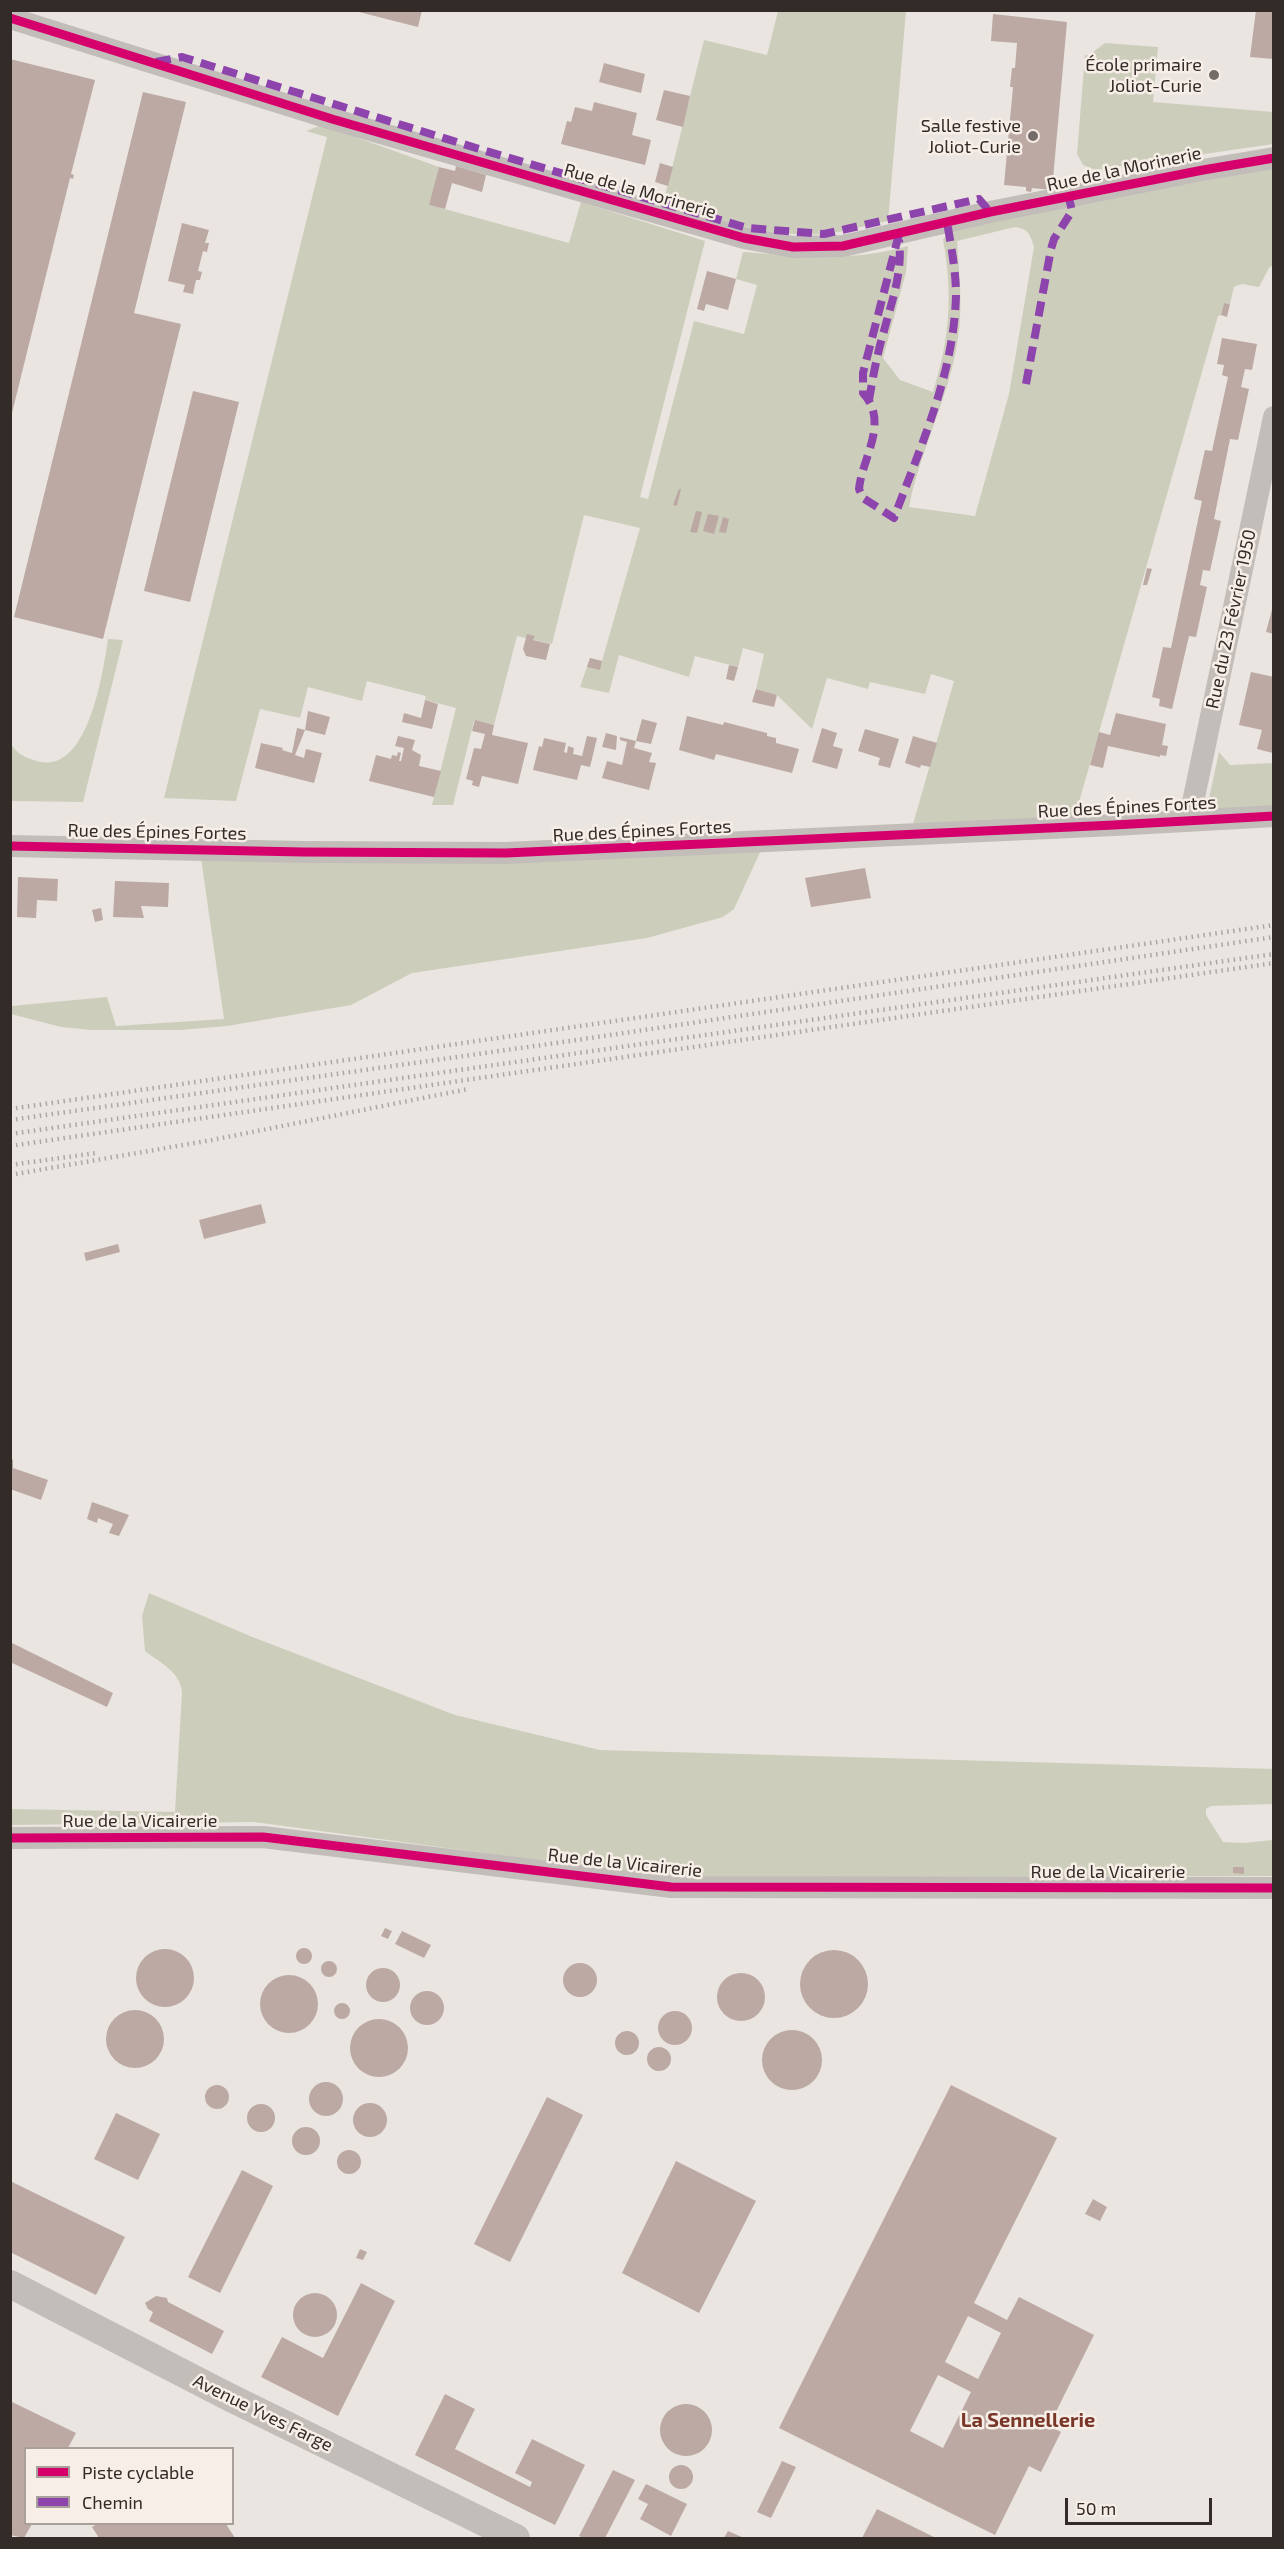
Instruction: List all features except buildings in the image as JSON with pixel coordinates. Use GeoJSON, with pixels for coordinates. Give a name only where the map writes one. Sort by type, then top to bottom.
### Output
{"type":"FeatureCollection","features":[{"type":"Feature","properties":{"kind":"street","name":"Rue de la Morinerie"},"geometry":{"type":"LineString","coordinates":[[10,18],[332,118],[744,238],[794,247],[843,246],[990,212],[1203,170],[1274,159]]}},
{"type":"Feature","properties":{"kind":"street","name":"Rue du 23 Février 1950"},"geometry":{"type":"LineString","coordinates":[[1189,821],[1274,417]]}},
{"type":"Feature","properties":{"kind":"street","name":"Rue des Épines Fortes"},"geometry":{"type":"LineString","coordinates":[[10,846],[293,852],[506,853],[1274,816]]}},
{"type":"Feature","properties":{"kind":"street","name":"Rue de la Vicairerie"},"geometry":{"type":"LineString","coordinates":[[10,1838],[263,1837],[671,1887],[1274,1888]]}},
{"type":"Feature","properties":{"kind":"street","name":"Avenue Yves Farge"},"geometry":{"type":"LineString","coordinates":[[10,2284],[227,2396],[516,2538]]}},
{"type":"Feature","properties":{"kind":"green space"},"geometry":{"type":"Polygon","coordinates":[[[778,11],[906,11],[888,221],[823,234],[783,233],[742,226],[663,204],[704,40],[767,55],[778,11]]]}},
{"type":"Feature","properties":{"kind":"green space"},"geometry":{"type":"Polygon","coordinates":[[[1105,43],[1158,47],[1153,102],[1273,112],[1273,144],[1095,170],[1083,165],[1077,154],[1085,55],[1089,55],[1105,43]]]}},
{"type":"Feature","properties":{"kind":"green space"},"geometry":{"type":"Polygon","coordinates":[[[322,125],[439,167],[430,205],[569,243],[581,202],[705,241],[640,497],[648,499],[694,321],[744,334],[757,285],[736,279],[743,252],[826,257],[865,255],[908,246],[906,272],[883,358],[900,380],[933,392],[943,353],[948,316],[948,279],[943,239],[956,227],[1273,168],[1273,265],[1259,287],[1242,284],[1234,287],[1230,304],[1224,303],[1221,315],[1218,316],[1075,816],[913,824],[954,681],[931,674],[925,694],[870,682],[868,689],[827,678],[812,729],[777,695],[756,689],[764,654],[743,648],[738,667],[695,656],[689,677],[619,655],[609,693],[580,687],[590,658],[602,661],[640,528],[584,515],[552,644],[517,636],[494,725],[474,721],[453,805],[432,805],[456,708],[425,700],[426,696],[367,681],[362,701],[308,687],[300,718],[260,709],[236,801],[164,798],[327,137],[306,131],[322,125]],[[1015,227],[957,241],[960,277],[958,338],[949,381],[920,465],[909,507],[975,516],[1009,394],[1034,247],[1028,233],[1015,227]]]}},
{"type":"Feature","properties":{"kind":"green space"},"geometry":{"type":"Polygon","coordinates":[[[108,639],[123,640],[83,802],[11,801],[11,744],[22,755],[37,761],[54,761],[69,753],[81,738],[90,718],[97,696],[108,639]]]}},
{"type":"Feature","properties":{"kind":"green space"},"geometry":{"type":"Polygon","coordinates":[[[1219,752],[1230,765],[1273,763],[1273,807],[1219,809],[1209,798],[1219,752]]]}},
{"type":"Feature","properties":{"kind":"green space"},"geometry":{"type":"Polygon","coordinates":[[[762,848],[734,909],[723,917],[647,938],[412,973],[351,1005],[227,1026],[180,1030],[91,1030],[61,1027],[11,1014],[11,1006],[107,997],[116,1026],[224,1019],[201,858],[762,848]]]}},
{"type":"Feature","properties":{"kind":"green space"},"geometry":{"type":"Polygon","coordinates":[[[149,1593],[250,1636],[455,1715],[600,1750],[1274,1769],[1273,1804],[1211,1806],[1206,1809],[1206,1815],[1223,1842],[1244,1843],[1273,1840],[1273,1876],[669,1878],[254,1822],[11,1825],[11,1809],[175,1812],[182,1692],[173,1673],[145,1651],[142,1616],[149,1593]]]}},
{"type":"Feature","properties":{"kind":"railway"},"geometry":{"type":"LineString","coordinates":[[10,1109],[1274,925]]}},
{"type":"Feature","properties":{"kind":"railway"},"geometry":{"type":"LineString","coordinates":[[10,1120],[556,1043],[1274,937]]}},
{"type":"Feature","properties":{"kind":"railway"},"geometry":{"type":"LineString","coordinates":[[10,1134],[1274,954]]}},
{"type":"Feature","properties":{"kind":"railway"},"geometry":{"type":"LineString","coordinates":[[10,1146],[1274,963]]}},
{"type":"Feature","properties":{"kind":"railway"},"geometry":{"type":"LineString","coordinates":[[10,1175],[212,1140],[468,1089]]}},
{"type":"Feature","properties":{"kind":"railway"},"geometry":{"type":"LineString","coordinates":[[10,1165],[96,1153]]}},
{"type":"Feature","properties":{"kind":"marked path"},"geometry":{"type":"LineString","coordinates":[[156,62],[182,57],[476,148],[747,228],[824,234],[979,199],[990,212]]}},
{"type":"Feature","properties":{"kind":"marked path"},"geometry":{"type":"LineString","coordinates":[[1026,384],[1051,249],[1054,239],[1072,211],[1069,198]]}},
{"type":"Feature","properties":{"kind":"marked path"},"geometry":{"type":"LineString","coordinates":[[899,234],[863,373],[863,393],[871,404],[874,428],[859,489],[863,498],[894,518],[925,436],[943,381],[949,353],[956,295],[947,222]]}},
{"type":"Feature","properties":{"kind":"marked path"},"geometry":{"type":"LineString","coordinates":[[869,400],[877,357],[898,275],[899,240]]}},
{"type":"Feature","properties":{"kind":"cycle path"},"geometry":{"type":"LineString","coordinates":[[10,18],[332,119],[744,238],[793,247],[843,246],[990,212],[1274,158]]}},
{"type":"Feature","properties":{"kind":"cycle path"},"geometry":{"type":"LineString","coordinates":[[10,846],[303,852],[506,853],[1274,816]]}},
{"type":"Feature","properties":{"kind":"cycle path"},"geometry":{"type":"LineString","coordinates":[[10,1838],[263,1837],[671,1887],[1274,1888]]}},
{"type":"Feature","properties":{"kind":"place","name":"École primaire Joliot-Curie"},"geometry":{"type":"Point","coordinates":[1214,75]}},
{"type":"Feature","properties":{"kind":"place","name":"Salle festive Joliot-Curie"},"geometry":{"type":"Point","coordinates":[1033,136]}},
{"type":"Feature","properties":{"kind":"district","name":"La Sennellerie"},"geometry":{"type":"Point","coordinates":[1028,2420]}}]}
